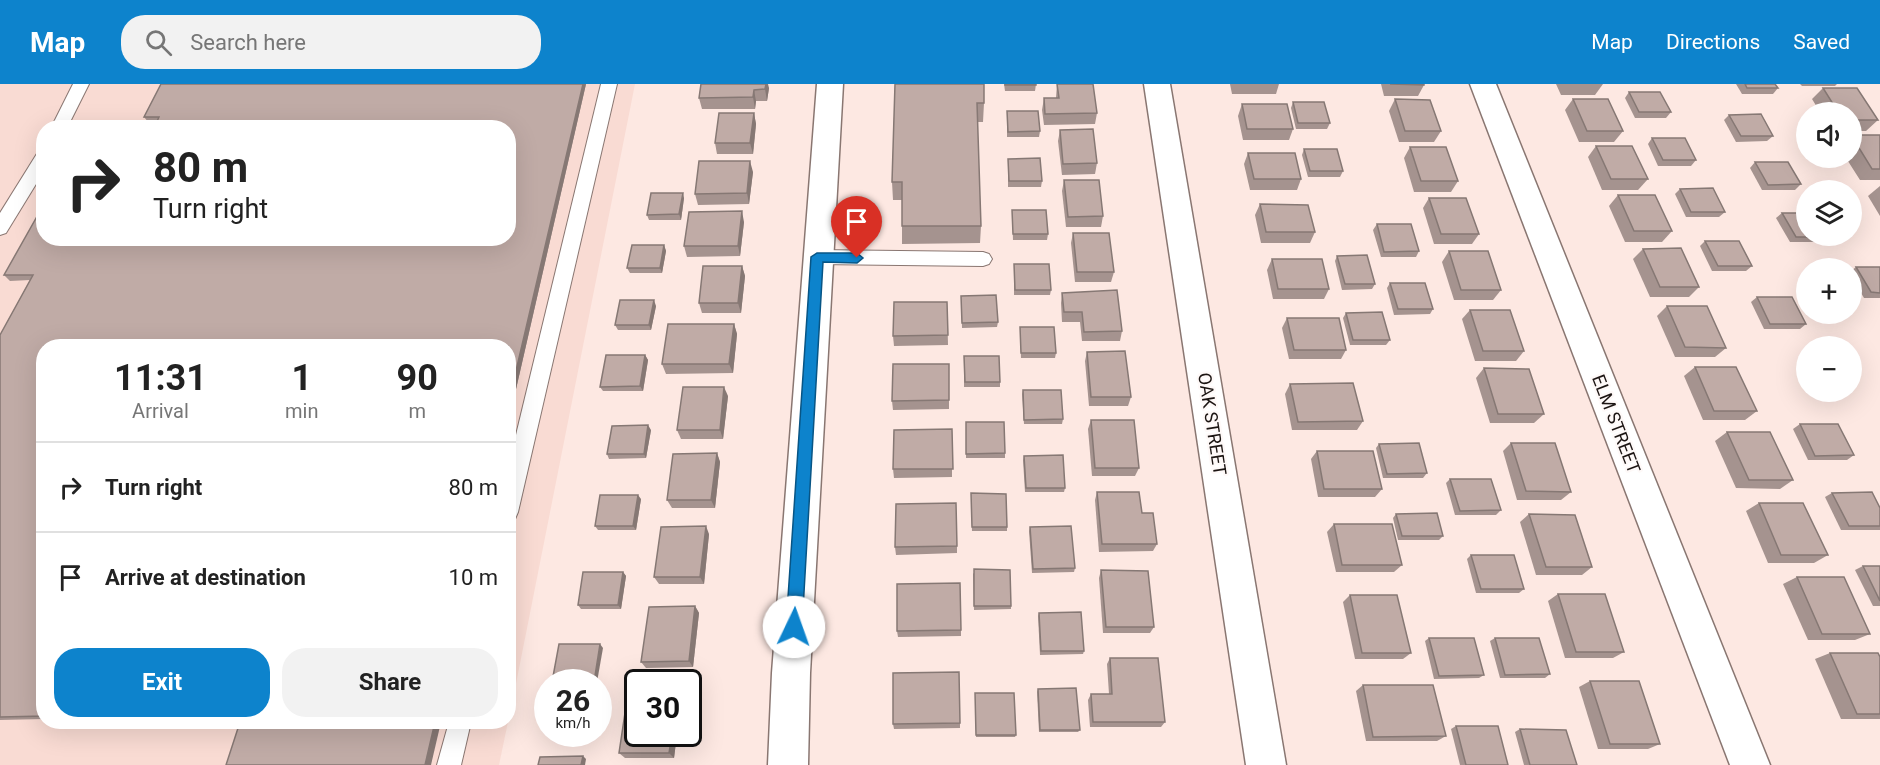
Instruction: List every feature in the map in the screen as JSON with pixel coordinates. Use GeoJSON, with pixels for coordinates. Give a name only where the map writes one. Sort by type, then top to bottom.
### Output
{"type":"FeatureCollection","features":[{"type":"Feature","properties":{"kind":"street"},"geometry":{"type":"LineString","coordinates":[[788,765],[791,673],[830,84]]}},
{"type":"Feature","properties":{"kind":"street","name":"OAK STREET"},"geometry":{"type":"LineString","coordinates":[[1157,84],[1266,765]]}},
{"type":"Feature","properties":{"kind":"street","name":"ELM STREET"},"geometry":{"type":"LineString","coordinates":[[1483,84],[1750,765]]}},
{"type":"Feature","properties":{"kind":"lane"},"geometry":{"type":"LineString","coordinates":[[63,120],[81,84]]}},
{"type":"Feature","properties":{"kind":"lane"},"geometry":{"type":"LineString","coordinates":[[516,478],[609,84]]}},
{"type":"Feature","properties":{"kind":"lane"},"geometry":{"type":"LineString","coordinates":[[0,228],[36,169]]}},
{"type":"Feature","properties":{"kind":"lane"},"geometry":{"type":"LineString","coordinates":[[817,257],[983,259]]}},
{"type":"Feature","properties":{"kind":"lane"},"geometry":{"type":"LineString","coordinates":[[449,765],[458,729]]}},
{"type":"Feature","properties":{"kind":"shaded area"},"geometry":{"type":"Polygon","coordinates":[[[0,84],[635,84],[516,684],[516,339],[36,339],[36,729],[507,729],[499,765],[0,765],[0,84]]]}},
{"type":"Feature","properties":{"kind":"building"},"geometry":{"type":"Polygon","coordinates":[[[161,84],[583,84],[516,371],[516,339],[36,339],[36,716],[0,717],[0,335],[33,275],[4,275],[36,218],[36,246],[516,246],[516,120],[158,120],[159,117],[144,117],[161,84]]]}},
{"type":"Feature","properties":{"kind":"building"},"geometry":{"type":"Polygon","coordinates":[[[701,84],[766,84],[765,89],[754,90],[753,97],[699,98],[701,84]]]}},
{"type":"Feature","properties":{"kind":"building"},"geometry":{"type":"Polygon","coordinates":[[[895,84],[984,84],[984,103],[977,103],[981,226],[902,226],[902,182],[892,182],[895,84]]]}},
{"type":"Feature","properties":{"kind":"building"},"geometry":{"type":"Polygon","coordinates":[[[1036,84],[1036,85],[1005,85],[1036,84]]]}},
{"type":"Feature","properties":{"kind":"building"},"geometry":{"type":"Polygon","coordinates":[[[1057,84],[1093,84],[1097,113],[1045,114],[1044,98],[1059,98],[1057,84]]]}},
{"type":"Feature","properties":{"kind":"building"},"geometry":{"type":"Polygon","coordinates":[[[1745,84],[1775,84],[1778,88],[1747,88],[1745,84]]]}},
{"type":"Feature","properties":{"kind":"building"},"geometry":{"type":"Polygon","coordinates":[[[1823,88],[1857,88],[1878,120],[1862,120],[1862,102],[1832,102],[1823,88]]]}},
{"type":"Feature","properties":{"kind":"building"},"geometry":{"type":"Polygon","coordinates":[[[1629,92],[1660,92],[1671,112],[1639,112],[1629,92]]]}},
{"type":"Feature","properties":{"kind":"building"},"geometry":{"type":"Polygon","coordinates":[[[1395,99],[1430,100],[1441,131],[1405,131],[1395,99]]]}},
{"type":"Feature","properties":{"kind":"building"},"geometry":{"type":"Polygon","coordinates":[[[1573,99],[1608,99],[1623,131],[1587,131],[1573,99]]]}},
{"type":"Feature","properties":{"kind":"building"},"geometry":{"type":"Polygon","coordinates":[[[1293,102],[1324,102],[1330,123],[1298,123],[1293,102]]]}},
{"type":"Feature","properties":{"kind":"building"},"geometry":{"type":"Polygon","coordinates":[[[1242,104],[1287,104],[1293,129],[1247,129],[1242,104]]]}},
{"type":"Feature","properties":{"kind":"building"},"geometry":{"type":"Polygon","coordinates":[[[1007,111],[1038,111],[1040,131],[1008,132],[1007,111]]]}},
{"type":"Feature","properties":{"kind":"building"},"geometry":{"type":"Polygon","coordinates":[[[719,113],[754,113],[750,143],[715,143],[719,113]]]}},
{"type":"Feature","properties":{"kind":"building"},"geometry":{"type":"Polygon","coordinates":[[[1761,114],[1773,136],[1741,136],[1729,115],[1761,114]]]}},
{"type":"Feature","properties":{"kind":"building"},"geometry":{"type":"Polygon","coordinates":[[[1093,129],[1097,163],[1063,164],[1060,130],[1093,129]]]}},
{"type":"Feature","properties":{"kind":"building"},"geometry":{"type":"Polygon","coordinates":[[[1862,135],[1880,135],[1880,169],[1872,169],[1862,153],[1862,135]]]}},
{"type":"Feature","properties":{"kind":"building"},"geometry":{"type":"Polygon","coordinates":[[[1652,138],[1685,138],[1696,160],[1663,160],[1652,138]]]}},
{"type":"Feature","properties":{"kind":"building"},"geometry":{"type":"Polygon","coordinates":[[[1596,146],[1632,146],[1648,179],[1611,179],[1596,146]]]}},
{"type":"Feature","properties":{"kind":"building"},"geometry":{"type":"Polygon","coordinates":[[[1410,147],[1446,147],[1458,181],[1421,181],[1410,147]]]}},
{"type":"Feature","properties":{"kind":"building"},"geometry":{"type":"Polygon","coordinates":[[[1304,149],[1337,149],[1343,171],[1310,171],[1304,149]]]}},
{"type":"Feature","properties":{"kind":"building"},"geometry":{"type":"Polygon","coordinates":[[[1248,153],[1295,153],[1301,179],[1254,179],[1248,153]]]}},
{"type":"Feature","properties":{"kind":"building"},"geometry":{"type":"Polygon","coordinates":[[[1040,158],[1042,181],[1009,181],[1008,159],[1040,158]]]}},
{"type":"Feature","properties":{"kind":"building"},"geometry":{"type":"Polygon","coordinates":[[[699,161],[750,161],[747,193],[695,194],[699,161]]]}},
{"type":"Feature","properties":{"kind":"building"},"geometry":{"type":"Polygon","coordinates":[[[1755,162],[1788,162],[1799,180],[1796,180],[1796,184],[1768,185],[1755,162]]]}},
{"type":"Feature","properties":{"kind":"building"},"geometry":{"type":"Polygon","coordinates":[[[1064,180],[1099,180],[1103,216],[1068,217],[1064,180]]]}},
{"type":"Feature","properties":{"kind":"building"},"geometry":{"type":"Polygon","coordinates":[[[1713,188],[1725,212],[1691,212],[1680,189],[1713,188]]]}},
{"type":"Feature","properties":{"kind":"building"},"geometry":{"type":"Polygon","coordinates":[[[651,193],[683,193],[679,214],[647,215],[651,193]]]}},
{"type":"Feature","properties":{"kind":"building"},"geometry":{"type":"Polygon","coordinates":[[[1618,195],[1655,195],[1672,231],[1634,231],[1618,195]]]}},
{"type":"Feature","properties":{"kind":"building"},"geometry":{"type":"Polygon","coordinates":[[[1429,198],[1466,198],[1479,234],[1441,234],[1429,198]]]}},
{"type":"Feature","properties":{"kind":"building"},"geometry":{"type":"Polygon","coordinates":[[[1260,204],[1308,205],[1315,232],[1266,232],[1260,204]]]}},
{"type":"Feature","properties":{"kind":"building"},"geometry":{"type":"Polygon","coordinates":[[[1012,210],[1046,210],[1048,234],[1013,234],[1012,210]]]}},
{"type":"Feature","properties":{"kind":"building"},"geometry":{"type":"Polygon","coordinates":[[[742,211],[738,246],[684,246],[689,212],[742,211]]]}},
{"type":"Feature","properties":{"kind":"building"},"geometry":{"type":"Polygon","coordinates":[[[1782,213],[1796,213],[1796,237],[1782,213]]]}},
{"type":"Feature","properties":{"kind":"building"},"geometry":{"type":"Polygon","coordinates":[[[1377,224],[1411,224],[1419,251],[1384,252],[1377,224]]]}},
{"type":"Feature","properties":{"kind":"building"},"geometry":{"type":"Polygon","coordinates":[[[1073,233],[1109,233],[1114,272],[1077,272],[1073,233]]]}},
{"type":"Feature","properties":{"kind":"building"},"geometry":{"type":"Polygon","coordinates":[[[1705,241],[1739,241],[1752,266],[1718,266],[1705,241]]]}},
{"type":"Feature","properties":{"kind":"building"},"geometry":{"type":"Polygon","coordinates":[[[632,245],[664,245],[660,268],[627,268],[632,245]]]}},
{"type":"Feature","properties":{"kind":"building"},"geometry":{"type":"Polygon","coordinates":[[[1681,248],[1699,287],[1660,287],[1643,249],[1681,248]]]}},
{"type":"Feature","properties":{"kind":"building"},"geometry":{"type":"Polygon","coordinates":[[[1449,251],[1488,251],[1501,290],[1461,290],[1449,251]]]}},
{"type":"Feature","properties":{"kind":"building"},"geometry":{"type":"Polygon","coordinates":[[[1367,255],[1375,284],[1345,284],[1337,256],[1367,255]]]}},
{"type":"Feature","properties":{"kind":"building"},"geometry":{"type":"Polygon","coordinates":[[[1272,259],[1322,259],[1329,289],[1278,289],[1272,259]]]}},
{"type":"Feature","properties":{"kind":"building"},"geometry":{"type":"Polygon","coordinates":[[[1014,264],[1049,264],[1051,290],[1015,290],[1014,264]]]}},
{"type":"Feature","properties":{"kind":"building"},"geometry":{"type":"Polygon","coordinates":[[[703,266],[742,266],[738,303],[699,303],[703,266]]]}},
{"type":"Feature","properties":{"kind":"building"},"geometry":{"type":"Polygon","coordinates":[[[1862,267],[1880,267],[1880,293],[1871,292],[1862,277],[1862,267]]]}},
{"type":"Feature","properties":{"kind":"building"},"geometry":{"type":"Polygon","coordinates":[[[1390,283],[1425,283],[1433,309],[1398,309],[1390,283]]]}},
{"type":"Feature","properties":{"kind":"building"},"geometry":{"type":"Polygon","coordinates":[[[1117,290],[1122,331],[1084,332],[1082,312],[1064,312],[1062,293],[1117,290]]]}},
{"type":"Feature","properties":{"kind":"building"},"geometry":{"type":"Polygon","coordinates":[[[996,295],[998,322],[962,323],[961,296],[996,295]]]}},
{"type":"Feature","properties":{"kind":"building"},"geometry":{"type":"Polygon","coordinates":[[[1757,297],[1792,297],[1796,305],[1796,324],[1770,324],[1757,297]]]}},
{"type":"Feature","properties":{"kind":"building"},"geometry":{"type":"Polygon","coordinates":[[[620,300],[654,300],[649,325],[615,325],[620,300]]]}},
{"type":"Feature","properties":{"kind":"building"},"geometry":{"type":"Polygon","coordinates":[[[894,302],[947,302],[948,335],[893,336],[894,302]]]}},
{"type":"Feature","properties":{"kind":"building"},"geometry":{"type":"Polygon","coordinates":[[[1667,306],[1707,306],[1726,348],[1685,347],[1667,306]]]}},
{"type":"Feature","properties":{"kind":"building"},"geometry":{"type":"Polygon","coordinates":[[[1470,310],[1510,310],[1524,351],[1483,351],[1470,310]]]}},
{"type":"Feature","properties":{"kind":"building"},"geometry":{"type":"Polygon","coordinates":[[[1382,312],[1390,340],[1353,340],[1346,313],[1382,312]]]}},
{"type":"Feature","properties":{"kind":"building"},"geometry":{"type":"Polygon","coordinates":[[[1287,318],[1339,318],[1346,350],[1294,350],[1287,318]]]}},
{"type":"Feature","properties":{"kind":"building"},"geometry":{"type":"Polygon","coordinates":[[[668,324],[734,324],[729,364],[662,364],[668,324]]]}},
{"type":"Feature","properties":{"kind":"building"},"geometry":{"type":"Polygon","coordinates":[[[1020,327],[1054,327],[1056,353],[1021,353],[1020,327]]]}},
{"type":"Feature","properties":{"kind":"building"},"geometry":{"type":"Polygon","coordinates":[[[1125,351],[1131,397],[1091,397],[1087,352],[1125,351]]]}},
{"type":"Feature","properties":{"kind":"building"},"geometry":{"type":"Polygon","coordinates":[[[606,355],[645,355],[640,386],[600,387],[606,355]]]}},
{"type":"Feature","properties":{"kind":"building"},"geometry":{"type":"Polygon","coordinates":[[[964,356],[999,356],[1000,382],[965,382],[964,356]]]}},
{"type":"Feature","properties":{"kind":"building"},"geometry":{"type":"Polygon","coordinates":[[[893,364],[949,364],[949,400],[892,401],[893,364]]]}},
{"type":"Feature","properties":{"kind":"building"},"geometry":{"type":"Polygon","coordinates":[[[1695,367],[1736,367],[1757,411],[1714,411],[1695,367]]]}},
{"type":"Feature","properties":{"kind":"building"},"geometry":{"type":"Polygon","coordinates":[[[1484,368],[1529,369],[1544,414],[1498,414],[1484,368]]]}},
{"type":"Feature","properties":{"kind":"building"},"geometry":{"type":"Polygon","coordinates":[[[1353,383],[1363,421],[1298,422],[1290,384],[1353,383]]]}},
{"type":"Feature","properties":{"kind":"building"},"geometry":{"type":"Polygon","coordinates":[[[683,387],[724,387],[720,430],[677,430],[683,387]]]}},
{"type":"Feature","properties":{"kind":"building"},"geometry":{"type":"Polygon","coordinates":[[[1023,390],[1061,390],[1063,419],[1024,420],[1023,390]]]}},
{"type":"Feature","properties":{"kind":"building"},"geometry":{"type":"Polygon","coordinates":[[[1091,420],[1134,420],[1139,468],[1095,468],[1091,420]]]}},
{"type":"Feature","properties":{"kind":"building"},"geometry":{"type":"Polygon","coordinates":[[[966,422],[1004,422],[1005,453],[966,454],[966,422]]]}},
{"type":"Feature","properties":{"kind":"building"},"geometry":{"type":"Polygon","coordinates":[[[1800,424],[1838,424],[1854,455],[1815,456],[1800,424]]]}},
{"type":"Feature","properties":{"kind":"building"},"geometry":{"type":"Polygon","coordinates":[[[648,425],[644,454],[607,454],[612,426],[648,425]]]}},
{"type":"Feature","properties":{"kind":"building"},"geometry":{"type":"Polygon","coordinates":[[[952,429],[953,469],[893,469],[894,430],[952,429]]]}},
{"type":"Feature","properties":{"kind":"building"},"geometry":{"type":"Polygon","coordinates":[[[1727,432],[1770,432],[1793,480],[1749,480],[1727,432]]]}},
{"type":"Feature","properties":{"kind":"building"},"geometry":{"type":"Polygon","coordinates":[[[1419,443],[1427,473],[1387,474],[1379,444],[1419,443]]]}},
{"type":"Feature","properties":{"kind":"building"},"geometry":{"type":"Polygon","coordinates":[[[1511,443],[1555,443],[1571,492],[1526,491],[1511,443]]]}},
{"type":"Feature","properties":{"kind":"building"},"geometry":{"type":"Polygon","coordinates":[[[1317,451],[1373,451],[1382,489],[1324,489],[1317,451]]]}},
{"type":"Feature","properties":{"kind":"building"},"geometry":{"type":"Polygon","coordinates":[[[717,453],[711,500],[667,500],[673,454],[717,453]]]}},
{"type":"Feature","properties":{"kind":"building"},"geometry":{"type":"Polygon","coordinates":[[[1063,455],[1065,488],[1026,488],[1024,456],[1063,455]]]}},
{"type":"Feature","properties":{"kind":"building"},"geometry":{"type":"Polygon","coordinates":[[[1450,479],[1491,479],[1501,510],[1460,511],[1450,479]]]}},
{"type":"Feature","properties":{"kind":"building"},"geometry":{"type":"Polygon","coordinates":[[[1097,492],[1139,492],[1142,513],[1153,513],[1157,544],[1102,544],[1097,492]]]}},
{"type":"Feature","properties":{"kind":"building"},"geometry":{"type":"Polygon","coordinates":[[[1872,492],[1880,508],[1880,526],[1849,526],[1832,493],[1872,492]]]}},
{"type":"Feature","properties":{"kind":"building"},"geometry":{"type":"Polygon","coordinates":[[[971,493],[1006,494],[1007,527],[972,527],[971,493]]]}},
{"type":"Feature","properties":{"kind":"building"},"geometry":{"type":"Polygon","coordinates":[[[600,495],[638,495],[633,526],[595,526],[600,495]]]}},
{"type":"Feature","properties":{"kind":"building"},"geometry":{"type":"Polygon","coordinates":[[[956,503],[957,546],[895,547],[896,504],[956,503]]]}},
{"type":"Feature","properties":{"kind":"building"},"geometry":{"type":"Polygon","coordinates":[[[1759,503],[1803,503],[1828,555],[1781,555],[1759,503]]]}},
{"type":"Feature","properties":{"kind":"building"},"geometry":{"type":"Polygon","coordinates":[[[1437,513],[1443,536],[1402,536],[1396,514],[1437,513]]]}},
{"type":"Feature","properties":{"kind":"building"},"geometry":{"type":"Polygon","coordinates":[[[1529,514],[1575,515],[1592,567],[1546,567],[1529,514]]]}},
{"type":"Feature","properties":{"kind":"building"},"geometry":{"type":"Polygon","coordinates":[[[1334,524],[1392,524],[1402,565],[1342,565],[1334,524]]]}},
{"type":"Feature","properties":{"kind":"building"},"geometry":{"type":"Polygon","coordinates":[[[706,526],[700,577],[654,577],[661,527],[706,526]]]}},
{"type":"Feature","properties":{"kind":"building"},"geometry":{"type":"Polygon","coordinates":[[[1071,526],[1075,568],[1033,569],[1030,527],[1071,526]]]}},
{"type":"Feature","properties":{"kind":"building"},"geometry":{"type":"Polygon","coordinates":[[[1471,555],[1514,555],[1524,589],[1481,589],[1471,555]]]}},
{"type":"Feature","properties":{"kind":"building"},"geometry":{"type":"Polygon","coordinates":[[[1863,566],[1880,566],[1880,601],[1863,566]]]}},
{"type":"Feature","properties":{"kind":"building"},"geometry":{"type":"Polygon","coordinates":[[[974,569],[1010,570],[1011,606],[974,606],[974,569]]]}},
{"type":"Feature","properties":{"kind":"building"},"geometry":{"type":"Polygon","coordinates":[[[1101,570],[1148,571],[1154,627],[1106,627],[1101,570]]]}},
{"type":"Feature","properties":{"kind":"building"},"geometry":{"type":"Polygon","coordinates":[[[583,572],[623,572],[618,605],[578,605],[583,572]]]}},
{"type":"Feature","properties":{"kind":"building"},"geometry":{"type":"Polygon","coordinates":[[[1797,577],[1844,577],[1870,634],[1822,634],[1797,577]]]}},
{"type":"Feature","properties":{"kind":"building"},"geometry":{"type":"Polygon","coordinates":[[[960,583],[961,630],[897,631],[897,584],[960,583]]]}},
{"type":"Feature","properties":{"kind":"building"},"geometry":{"type":"Polygon","coordinates":[[[1558,594],[1605,594],[1624,652],[1576,652],[1558,594]]]}},
{"type":"Feature","properties":{"kind":"building"},"geometry":{"type":"Polygon","coordinates":[[[1350,595],[1397,595],[1411,653],[1362,653],[1350,595]]]}},
{"type":"Feature","properties":{"kind":"building"},"geometry":{"type":"Polygon","coordinates":[[[695,606],[689,661],[641,662],[649,607],[695,606]]]}},
{"type":"Feature","properties":{"kind":"building"},"geometry":{"type":"Polygon","coordinates":[[[1081,612],[1084,651],[1041,651],[1039,613],[1081,612]]]}},
{"type":"Feature","properties":{"kind":"building"},"geometry":{"type":"Polygon","coordinates":[[[1429,638],[1474,638],[1484,675],[1439,676],[1429,638]]]}},
{"type":"Feature","properties":{"kind":"building"},"geometry":{"type":"Polygon","coordinates":[[[1495,638],[1539,638],[1550,674],[1505,675],[1495,638]]]}},
{"type":"Feature","properties":{"kind":"building"},"geometry":{"type":"Polygon","coordinates":[[[559,644],[600,644],[596,669],[554,669],[559,644]]]}},
{"type":"Feature","properties":{"kind":"building"},"geometry":{"type":"Polygon","coordinates":[[[1830,653],[1878,653],[1880,657],[1880,714],[1857,714],[1830,653]]]}},
{"type":"Feature","properties":{"kind":"building"},"geometry":{"type":"Polygon","coordinates":[[[1110,658],[1158,658],[1165,722],[1093,722],[1091,694],[1112,694],[1110,658]]]}},
{"type":"Feature","properties":{"kind":"building"},"geometry":{"type":"Polygon","coordinates":[[[959,672],[960,723],[893,724],[893,673],[959,672]]]}},
{"type":"Feature","properties":{"kind":"building"},"geometry":{"type":"Polygon","coordinates":[[[1590,681],[1639,681],[1660,744],[1610,744],[1590,681]]]}},
{"type":"Feature","properties":{"kind":"building"},"geometry":{"type":"Polygon","coordinates":[[[1363,685],[1433,685],[1446,736],[1373,737],[1363,685]]]}},
{"type":"Feature","properties":{"kind":"building"},"geometry":{"type":"Polygon","coordinates":[[[1076,688],[1080,730],[1040,730],[1038,689],[1076,688]]]}},
{"type":"Feature","properties":{"kind":"building"},"geometry":{"type":"Polygon","coordinates":[[[975,693],[1014,693],[1016,735],[976,735],[975,693]]]}},
{"type":"Feature","properties":{"kind":"building"},"geometry":{"type":"Polygon","coordinates":[[[624,720],[624,747],[670,747],[669,753],[619,753],[624,720]]]}},
{"type":"Feature","properties":{"kind":"building"},"geometry":{"type":"Polygon","coordinates":[[[1456,726],[1498,726],[1508,765],[1466,765],[1456,726]]]}},
{"type":"Feature","properties":{"kind":"building"},"geometry":{"type":"Polygon","coordinates":[[[238,729],[433,729],[425,765],[226,765],[238,729]]]}},
{"type":"Feature","properties":{"kind":"building"},"geometry":{"type":"Polygon","coordinates":[[[1520,729],[1566,730],[1577,765],[1530,765],[1520,729]]]}},
{"type":"Feature","properties":{"kind":"building"},"geometry":{"type":"Polygon","coordinates":[[[583,756],[581,765],[538,765],[540,757],[583,756]]]}},
{"type":"Feature","properties":{"kind":"route"},"geometry":{"type":"LineString","coordinates":[[794,627],[817,257],[857,258]]}}]}
